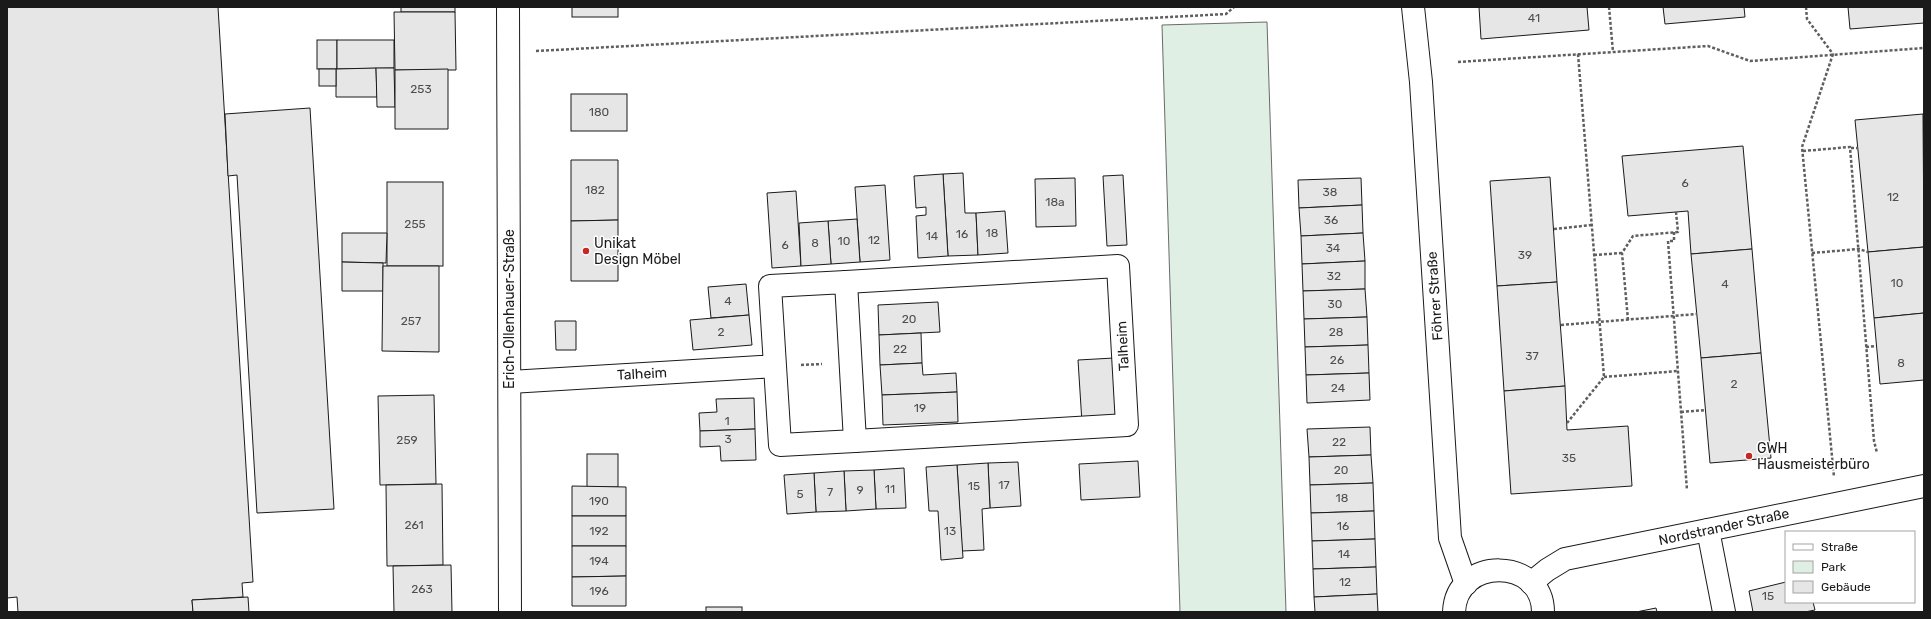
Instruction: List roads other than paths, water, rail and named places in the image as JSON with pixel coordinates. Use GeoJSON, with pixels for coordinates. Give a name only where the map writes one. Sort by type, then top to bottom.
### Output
{"type":"FeatureCollection","features":[{"type":"Feature","properties":{"kind":"street","name":"Erich-Ollenhauer-Straße"},"geometry":{"type":"LineString","coordinates":[[508,7],[510,612]]}},
{"type":"Feature","properties":{"kind":"street","name":"Föhrer Straße"},"geometry":{"type":"LineString","coordinates":[[1413,7],[1421,82],[1450,538],[1466,584]]}},
{"type":"Feature","properties":{"kind":"street","name":"Talheim"},"geometry":{"type":"LineString","coordinates":[[1118,266],[1127,425],[780,445],[775,366],[770,286],[1118,266]]}},
{"type":"Feature","properties":{"kind":"street"},"geometry":{"type":"LineString","coordinates":[[846,282],[855,441]]}},
{"type":"Feature","properties":{"kind":"street","name":"Talheim"},"geometry":{"type":"LineString","coordinates":[[510,382],[775,366]]}},
{"type":"Feature","properties":{"kind":"street","name":"Nordstrander Straße"},"geometry":{"type":"LineString","coordinates":[[1531,584],[1547,570],[1565,559],[1924,486]]}},
{"type":"Feature","properties":{"kind":"street"},"geometry":{"type":"LineString","coordinates":[[1708,530],[1724,612]]}},
{"type":"Feature","properties":{"kind":"street"},"geometry":{"type":"LineString","coordinates":[[1454,612],[1459,594],[1466,584],[1478,575],[1491,570],[1506,570],[1520,575],[1531,584],[1540,596],[1543,612]]}},
{"type":"Feature","properties":{"kind":"place","name":"Unikat Design Möbel"},"geometry":{"type":"Point","coordinates":[586,251]}},
{"type":"Feature","properties":{"kind":"place","name":"GWH Hausmeisterbüro"},"geometry":{"type":"Point","coordinates":[1749,456]}}]}
